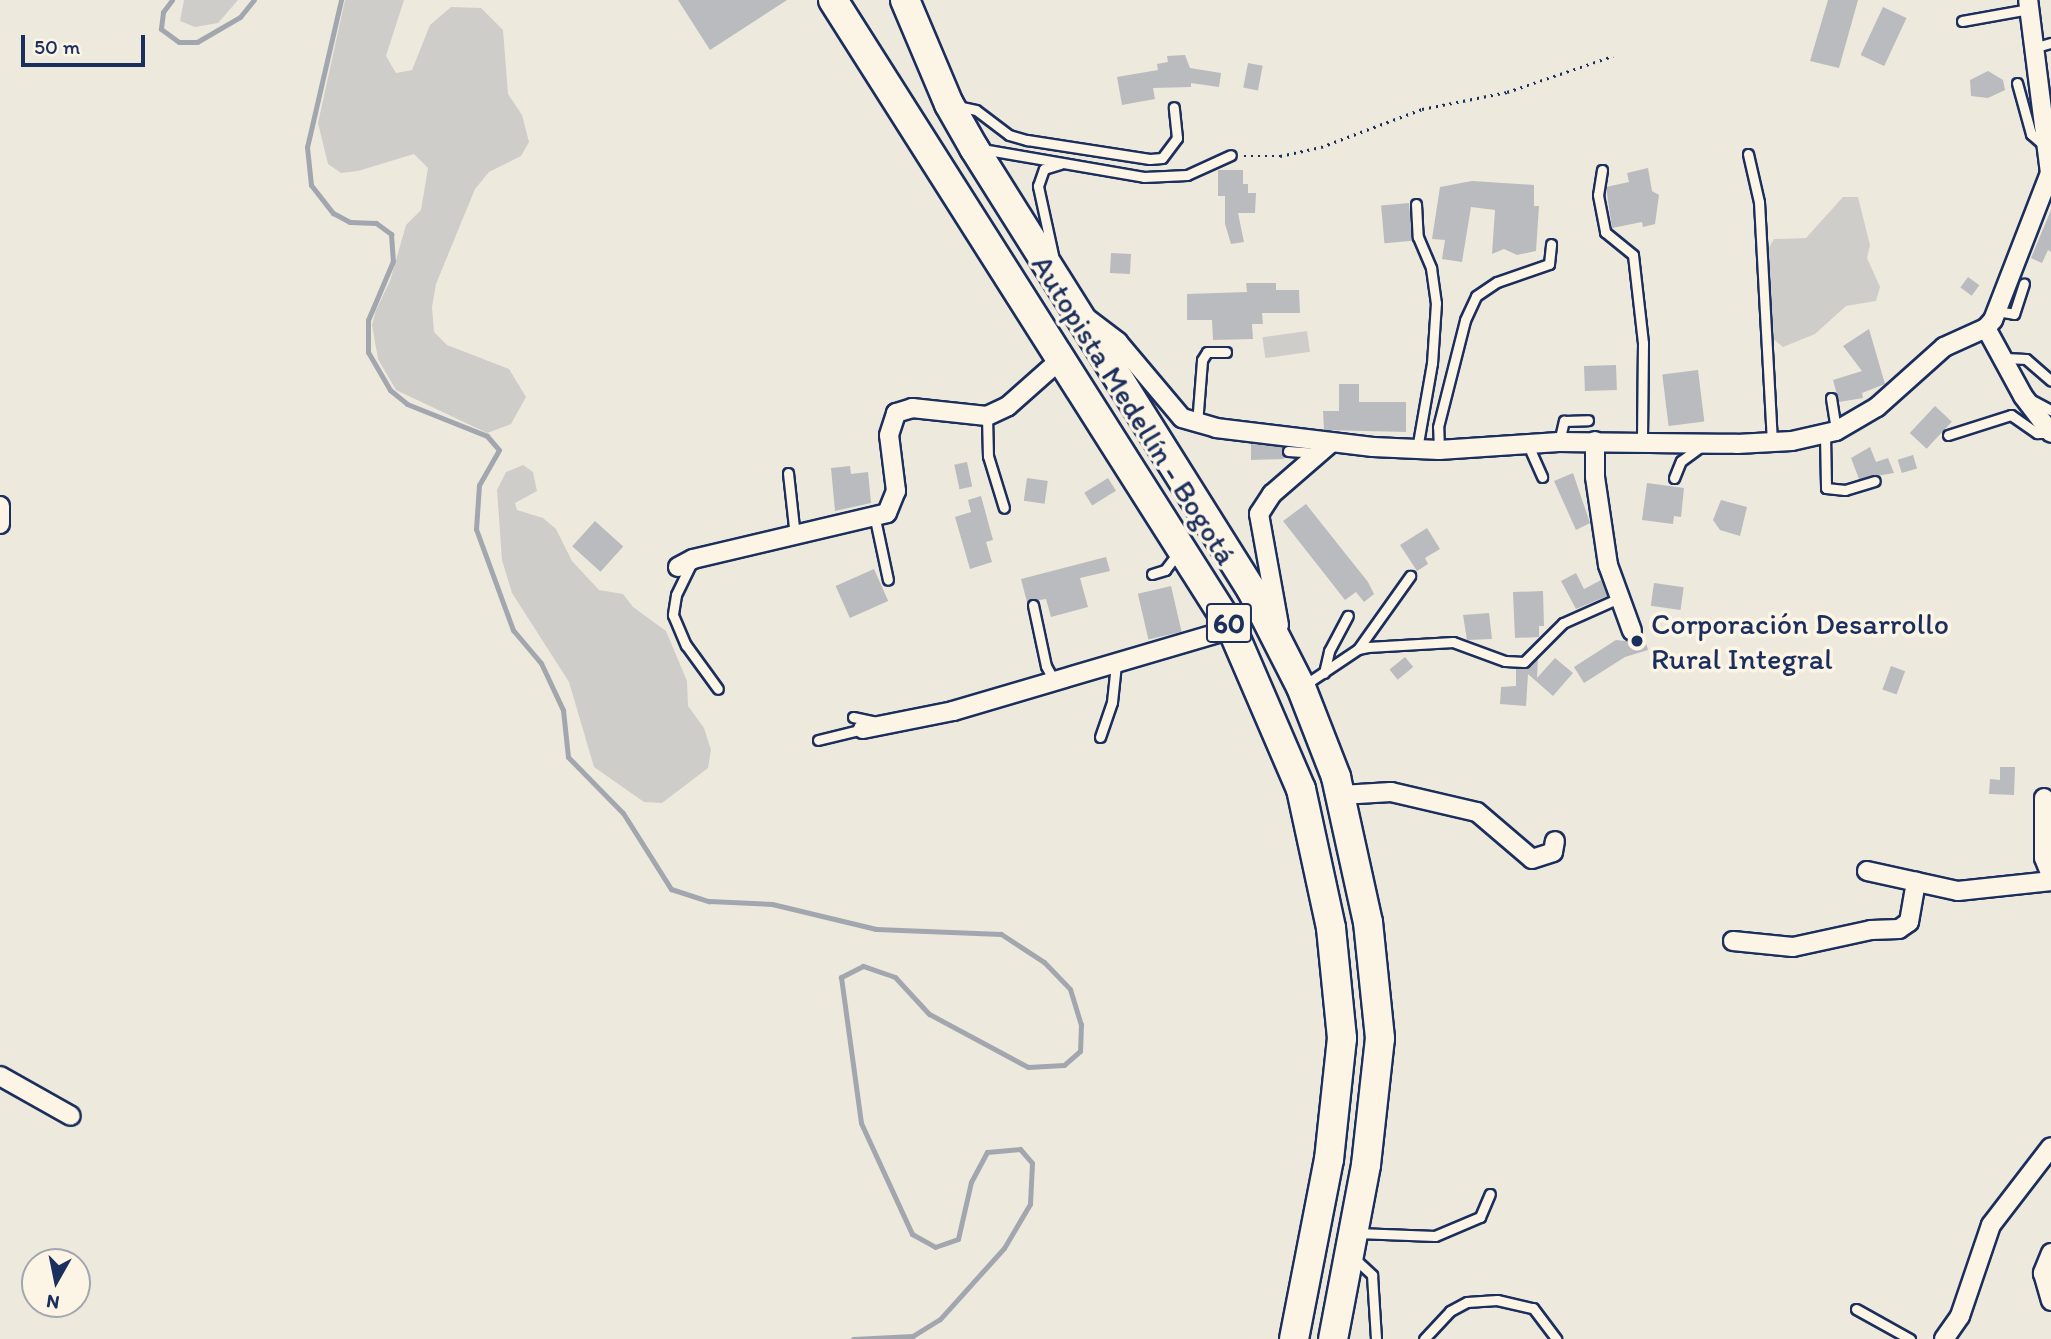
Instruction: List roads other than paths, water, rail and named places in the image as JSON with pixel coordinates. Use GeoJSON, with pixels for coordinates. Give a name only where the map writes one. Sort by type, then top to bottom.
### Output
{"type":"FeatureCollection","features":[{"type":"Feature","properties":{"kind":"highway","name":"Autopista Medellín - Bogotá"},"geometry":{"type":"LineString","coordinates":[[833,0],[1182,545],[1232,629],[1301,789],[1331,928],[1342,1038],[1329,1159],[1294,1339]]}},
{"type":"Feature","properties":{"kind":"highway","name":"Autopista Medellín - Bogotá"},"geometry":{"type":"LineString","coordinates":[[905,0],[949,104],[974,148],[1215,530],[1282,647],[1313,680],[1368,922],[1380,1038],[1351,1244],[1333,1339]]}},
{"type":"Feature","properties":{"kind":"street"},"geometry":{"type":"LineString","coordinates":[[1075,310],[1118,342],[1172,409],[1197,424],[1326,448],[1439,450],[1559,442],[1772,443],[1831,432],[1877,407],[1944,347],[1986,328],[1996,311],[2049,188],[2050,147],[2042,46],[2028,4]]}},
{"type":"Feature","properties":{"kind":"street"},"geometry":{"type":"LineString","coordinates":[[1986,328],[2005,358],[2023,396],[2051,433]]}},
{"type":"Feature","properties":{"kind":"street"},"geometry":{"type":"LineString","coordinates":[[686,563],[875,519],[892,508],[895,500],[889,435],[896,413],[912,408],[987,416],[1008,406],[1062,358]]}},
{"type":"Feature","properties":{"kind":"street"},"geometry":{"type":"LineString","coordinates":[[1595,442],[1595,477],[1617,599],[1632,631]]}},
{"type":"Feature","properties":{"kind":"street"},"geometry":{"type":"LineString","coordinates":[[1282,647],[1259,514],[1272,494],[1326,448]]}},
{"type":"Feature","properties":{"kind":"street"},"geometry":{"type":"LineString","coordinates":[[0,506],[0,524]]}},
{"type":"Feature","properties":{"kind":"street"},"geometry":{"type":"LineString","coordinates":[[866,724],[1055,682],[1232,629]]}},
{"type":"Feature","properties":{"kind":"street"},"geometry":{"type":"LineString","coordinates":[[1340,795],[1391,792],[1477,811],[1532,859],[1553,852],[1555,841]]}},
{"type":"Feature","properties":{"kind":"street"},"geometry":{"type":"LineString","coordinates":[[2044,798],[2044,858],[2051,875]]}},
{"type":"Feature","properties":{"kind":"street"},"geometry":{"type":"LineString","coordinates":[[1867,871],[1958,891],[2051,881]]}},
{"type":"Feature","properties":{"kind":"street"},"geometry":{"type":"LineString","coordinates":[[1733,941],[1793,947],[1871,930],[1899,929],[1909,922],[1916,882]]}},
{"type":"Feature","properties":{"kind":"street"},"geometry":{"type":"LineString","coordinates":[[0,1076],[71,1116]]}},
{"type":"Feature","properties":{"kind":"street"},"geometry":{"type":"LineString","coordinates":[[1944,1339],[1961,1316],[1991,1225],[2051,1147]]}},
{"type":"Feature","properties":{"kind":"street"},"geometry":{"type":"LineString","coordinates":[[2051,1253],[2043,1273],[2051,1301]]}},
{"type":"Feature","properties":{"kind":"lane"},"geometry":{"type":"LineString","coordinates":[[1962,21],[2028,4]]}},
{"type":"Feature","properties":{"kind":"lane"},"geometry":{"type":"LineString","coordinates":[[2017,83],[2031,134],[2050,147]]}},
{"type":"Feature","properties":{"kind":"lane"},"geometry":{"type":"LineString","coordinates":[[949,104],[976,110],[1009,135],[1027,141],[1150,159],[1162,158],[1177,138],[1174,107]]}},
{"type":"Feature","properties":{"kind":"lane"},"geometry":{"type":"LineString","coordinates":[[974,148],[1062,164],[1166,177],[1187,175],[1231,155]]}},
{"type":"Feature","properties":{"kind":"lane"},"geometry":{"type":"LineString","coordinates":[[1748,155],[1759,202],[1772,443]]}},
{"type":"Feature","properties":{"kind":"lane"},"geometry":{"type":"LineString","coordinates":[[1057,280],[1038,186],[1044,169],[1062,164]]}},
{"type":"Feature","properties":{"kind":"lane"},"geometry":{"type":"LineString","coordinates":[[1602,170],[1598,195],[1605,232],[1633,255],[1643,343],[1642,443]]}},
{"type":"Feature","properties":{"kind":"lane"},"geometry":{"type":"LineString","coordinates":[[1416,204],[1418,237],[1431,268],[1436,303],[1432,363],[1417,449]]}},
{"type":"Feature","properties":{"kind":"lane"},"geometry":{"type":"LineString","coordinates":[[1439,450],[1438,427],[1465,320],[1476,296],[1497,282],[1549,264],[1551,244]]}},
{"type":"Feature","properties":{"kind":"lane"},"geometry":{"type":"LineString","coordinates":[[1996,311],[2014,314],[2024,284]]}},
{"type":"Feature","properties":{"kind":"lane"},"geometry":{"type":"LineString","coordinates":[[1197,424],[1202,360],[1207,352],[1226,352]]}},
{"type":"Feature","properties":{"kind":"lane"},"geometry":{"type":"LineString","coordinates":[[2005,358],[2026,359],[2051,381]]}},
{"type":"Feature","properties":{"kind":"lane"},"geometry":{"type":"LineString","coordinates":[[2023,396],[2051,410]]}},
{"type":"Feature","properties":{"kind":"lane"},"geometry":{"type":"LineString","coordinates":[[1831,398],[1826,488],[1845,490],[1875,481]]}},
{"type":"Feature","properties":{"kind":"lane"},"geometry":{"type":"LineString","coordinates":[[1948,435],[2011,415],[2037,433],[2051,433]]}},
{"type":"Feature","properties":{"kind":"lane"},"geometry":{"type":"LineString","coordinates":[[987,416],[988,456],[1004,508]]}},
{"type":"Feature","properties":{"kind":"lane"},"geometry":{"type":"LineString","coordinates":[[1559,442],[1564,421],[1588,420]]}},
{"type":"Feature","properties":{"kind":"lane"},"geometry":{"type":"LineString","coordinates":[[1674,478],[1681,461],[1704,444]]}},
{"type":"Feature","properties":{"kind":"lane"},"geometry":{"type":"LineString","coordinates":[[1528,445],[1542,477]]}},
{"type":"Feature","properties":{"kind":"lane"},"geometry":{"type":"LineString","coordinates":[[1287,451],[1326,448]]}},
{"type":"Feature","properties":{"kind":"lane"},"geometry":{"type":"LineString","coordinates":[[788,473],[795,536]]}},
{"type":"Feature","properties":{"kind":"lane"},"geometry":{"type":"LineString","coordinates":[[875,519],[887,580]]}},
{"type":"Feature","properties":{"kind":"lane"},"geometry":{"type":"LineString","coordinates":[[1152,574],[1172,564],[1182,545]]}},
{"type":"Feature","properties":{"kind":"lane"},"geometry":{"type":"LineString","coordinates":[[686,563],[673,615],[686,645],[718,689]]}},
{"type":"Feature","properties":{"kind":"lane"},"geometry":{"type":"LineString","coordinates":[[1313,680],[1358,649],[1403,591],[1410,576]]}},
{"type":"Feature","properties":{"kind":"lane"},"geometry":{"type":"LineString","coordinates":[[1358,649],[1452,642],[1505,662],[1524,662],[1563,623],[1617,599]]}},
{"type":"Feature","properties":{"kind":"lane"},"geometry":{"type":"LineString","coordinates":[[1033,605],[1046,666],[1055,682]]}},
{"type":"Feature","properties":{"kind":"lane"},"geometry":{"type":"LineString","coordinates":[[1313,680],[1348,616]]}},
{"type":"Feature","properties":{"kind":"lane"},"geometry":{"type":"LineString","coordinates":[[1100,737],[1112,702],[1116,664]]}},
{"type":"Feature","properties":{"kind":"lane"},"geometry":{"type":"LineString","coordinates":[[818,740],[866,724]]}},
{"type":"Feature","properties":{"kind":"lane"},"geometry":{"type":"LineString","coordinates":[[1376,1339],[1372,1275],[1351,1244],[1435,1236],[1480,1217],[1490,1194]]}},
{"type":"Feature","properties":{"kind":"lane"},"geometry":{"type":"LineString","coordinates":[[1424,1339],[1450,1311],[1467,1302],[1497,1300],[1533,1308],[1556,1339]]}},
{"type":"Feature","properties":{"kind":"lane"},"geometry":{"type":"LineString","coordinates":[[1856,1310],[1910,1339]]}},
{"type":"Feature","properties":{"kind":"waterway"},"geometry":{"type":"LineString","coordinates":[[172,0],[163,12],[161,29],[179,42],[197,42],[240,17],[254,0]]}},
{"type":"Feature","properties":{"kind":"waterway"},"geometry":{"type":"LineString","coordinates":[[341,0],[307,147],[311,185],[333,213],[350,222],[376,223],[391,234],[393,261],[368,320],[368,352],[390,390],[407,404],[487,436],[499,450],[479,485],[476,529],[513,630],[541,663],[563,710],[568,757],[623,813],[671,889],[709,901],[772,904],[876,929],[1001,934],[1044,962],[1070,989],[1081,1024],[1080,1051],[1064,1065],[1028,1067],[929,1014],[895,977],[863,966],[841,977],[861,1123],[912,1234],[935,1247],[958,1239],[971,1182],[987,1152],[1020,1149],[1032,1163],[1030,1204],[1004,1248],[940,1319],[913,1336],[853,1339]]}},
{"type":"Feature","properties":{"kind":"place","name":"Corporación Desarrollo Rural Integral"},"geometry":{"type":"Point","coordinates":[1637,641]}}]}
